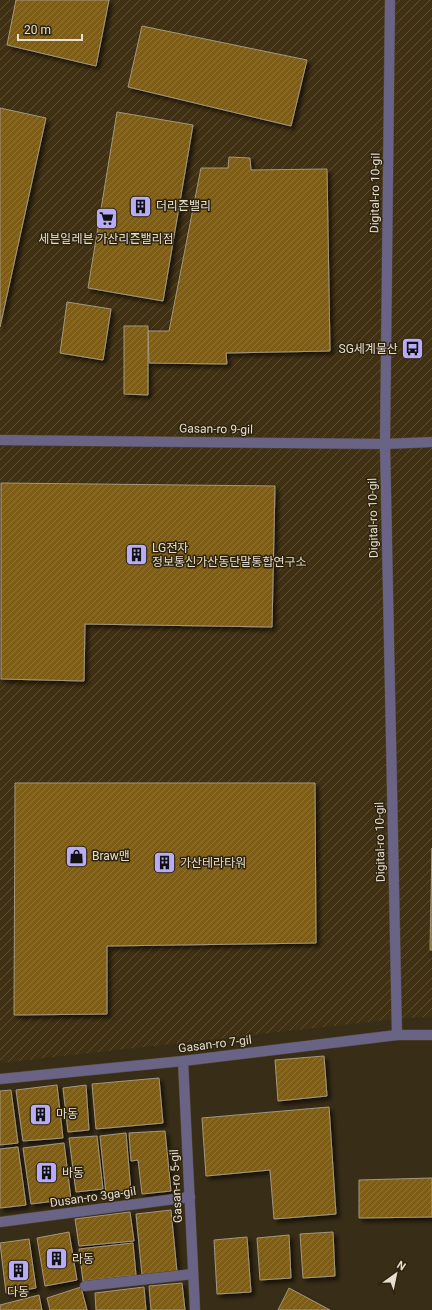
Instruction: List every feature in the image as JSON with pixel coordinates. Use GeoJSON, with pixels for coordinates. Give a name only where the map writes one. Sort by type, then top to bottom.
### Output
{"type":"FeatureCollection","features":[{"type":"Feature","properties":{"kind":"street","name":"Digital-ro 10-gil"},"geometry":{"type":"LineString","coordinates":[[390,0],[385,444],[397,1035]]}},
{"type":"Feature","properties":{"kind":"street","name":"Gasan-ro 9-gil"},"geometry":{"type":"LineString","coordinates":[[0,440],[385,444],[432,442]]}},
{"type":"Feature","properties":{"kind":"street","name":"Gasan-ro 7-gil"},"geometry":{"type":"LineString","coordinates":[[0,1078],[183,1061],[397,1035],[432,1035]]}},
{"type":"Feature","properties":{"kind":"street","name":"Gasan-ro 5-gil"},"geometry":{"type":"LineString","coordinates":[[183,1061],[195,1310]]}},
{"type":"Feature","properties":{"kind":"street","name":"Dusan-ro 3ga-gil"},"geometry":{"type":"LineString","coordinates":[[0,1222],[190,1197]]}},
{"type":"Feature","properties":{"kind":"street"},"geometry":{"type":"LineString","coordinates":[[85,1286],[194,1274]]}},
{"type":"Feature","properties":{"kind":"shaded area"},"geometry":{"type":"Polygon","coordinates":[[[0,0],[432,0],[432,1017],[404,1018],[0,1063],[0,0]]]}},
{"type":"Feature","properties":{"kind":"building"},"geometry":{"type":"Polygon","coordinates":[[[16,0],[109,0],[96,66],[7,45],[16,0]]]}},
{"type":"Feature","properties":{"kind":"building"},"geometry":{"type":"Polygon","coordinates":[[[142,26],[307,60],[291,126],[128,87],[142,26]]]}},
{"type":"Feature","properties":{"kind":"building"},"geometry":{"type":"Polygon","coordinates":[[[0,108],[46,118],[0,327],[0,108]]]}},
{"type":"Feature","properties":{"kind":"building","name":"더리즌밸리"},"geometry":{"type":"Polygon","coordinates":[[[117,112],[193,125],[163,301],[88,288],[117,112]]]}},
{"type":"Feature","properties":{"kind":"building"},"geometry":{"type":"Polygon","coordinates":[[[229,157],[250,158],[251,170],[327,169],[330,351],[226,353],[227,364],[149,363],[148,331],[169,331],[201,168],[228,168],[229,157]]]}},
{"type":"Feature","properties":{"kind":"building"},"geometry":{"type":"Polygon","coordinates":[[[67,302],[111,309],[103,360],[60,353],[67,302]]]}},
{"type":"Feature","properties":{"kind":"building"},"geometry":{"type":"Polygon","coordinates":[[[124,326],[148,326],[148,395],[124,394],[124,326]]]}},
{"type":"Feature","properties":{"kind":"building","name":"LG전자 정보통신가산동단말통합연구소"},"geometry":{"type":"Polygon","coordinates":[[[1,483],[275,486],[272,627],[85,624],[84,681],[1,679],[1,483]]]}},
{"type":"Feature","properties":{"kind":"building","name":"가산테라타워"},"geometry":{"type":"Polygon","coordinates":[[[15,783],[315,783],[316,943],[107,946],[107,1014],[14,1015],[15,783]]]}},
{"type":"Feature","properties":{"kind":"building"},"geometry":{"type":"Polygon","coordinates":[[[432,848],[432,950],[430,950],[432,848]]]}},
{"type":"Feature","properties":{"kind":"building"},"geometry":{"type":"Polygon","coordinates":[[[324,1056],[327,1096],[278,1101],[275,1060],[324,1056]]]}},
{"type":"Feature","properties":{"kind":"building"},"geometry":{"type":"Polygon","coordinates":[[[159,1078],[163,1123],[96,1129],[92,1084],[159,1078]]]}},
{"type":"Feature","properties":{"kind":"building","name":"마동"},"geometry":{"type":"Polygon","coordinates":[[[57,1085],[63,1138],[23,1141],[16,1090],[57,1085]]]}},
{"type":"Feature","properties":{"kind":"building"},"geometry":{"type":"Polygon","coordinates":[[[86,1085],[89,1130],[68,1132],[63,1088],[86,1085]]]}},
{"type":"Feature","properties":{"kind":"building"},"geometry":{"type":"Polygon","coordinates":[[[11,1090],[18,1143],[0,1145],[0,1091],[11,1090]]]}},
{"type":"Feature","properties":{"kind":"building"},"geometry":{"type":"Polygon","coordinates":[[[329,1107],[336,1214],[274,1219],[270,1170],[206,1176],[202,1118],[329,1107]]]}},
{"type":"Feature","properties":{"kind":"building"},"geometry":{"type":"Polygon","coordinates":[[[165,1131],[171,1191],[142,1194],[138,1160],[131,1161],[129,1133],[165,1131]]]}},
{"type":"Feature","properties":{"kind":"building"},"geometry":{"type":"Polygon","coordinates":[[[126,1133],[131,1192],[106,1194],[100,1136],[126,1133]]]}},
{"type":"Feature","properties":{"kind":"building"},"geometry":{"type":"Polygon","coordinates":[[[97,1136],[103,1189],[76,1192],[69,1138],[97,1136]]]}},
{"type":"Feature","properties":{"kind":"building","name":"바동"},"geometry":{"type":"Polygon","coordinates":[[[64,1143],[71,1199],[31,1204],[23,1148],[64,1143]]]}},
{"type":"Feature","properties":{"kind":"building"},"geometry":{"type":"Polygon","coordinates":[[[18,1147],[26,1205],[0,1208],[0,1149],[18,1147]]]}},
{"type":"Feature","properties":{"kind":"building"},"geometry":{"type":"Polygon","coordinates":[[[432,1178],[432,1217],[359,1218],[359,1180],[432,1178]]]}},
{"type":"Feature","properties":{"kind":"building"},"geometry":{"type":"Polygon","coordinates":[[[171,1210],[177,1272],[142,1275],[136,1214],[171,1210]]]}},
{"type":"Feature","properties":{"kind":"building"},"geometry":{"type":"Polygon","coordinates":[[[130,1212],[134,1241],[79,1246],[75,1219],[130,1212]]]}},
{"type":"Feature","properties":{"kind":"building","name":"라동"},"geometry":{"type":"Polygon","coordinates":[[[69,1232],[77,1280],[45,1286],[37,1238],[69,1232]]]}},
{"type":"Feature","properties":{"kind":"building"},"geometry":{"type":"Polygon","coordinates":[[[333,1232],[335,1276],[303,1278],[300,1234],[333,1232]]]}},
{"type":"Feature","properties":{"kind":"building"},"geometry":{"type":"Polygon","coordinates":[[[289,1235],[291,1278],[260,1280],[257,1238],[289,1235]]]}},
{"type":"Feature","properties":{"kind":"building"},"geometry":{"type":"Polygon","coordinates":[[[247,1237],[251,1292],[217,1294],[214,1240],[247,1237]]]}},
{"type":"Feature","properties":{"kind":"building","name":"다동"},"geometry":{"type":"Polygon","coordinates":[[[29,1239],[36,1288],[6,1293],[0,1243],[29,1239]]]}},
{"type":"Feature","properties":{"kind":"building"},"geometry":{"type":"Polygon","coordinates":[[[133,1243],[136,1275],[83,1281],[79,1249],[133,1243]]]}},
{"type":"Feature","properties":{"kind":"building"},"geometry":{"type":"Polygon","coordinates":[[[182,1283],[185,1310],[151,1310],[149,1286],[182,1283]]]}},
{"type":"Feature","properties":{"kind":"building"},"geometry":{"type":"Polygon","coordinates":[[[81,1287],[87,1310],[50,1310],[47,1298],[81,1287]]]}},
{"type":"Feature","properties":{"kind":"building"},"geometry":{"type":"Polygon","coordinates":[[[144,1287],[146,1310],[96,1310],[95,1293],[144,1287]]]}},
{"type":"Feature","properties":{"kind":"building"},"geometry":{"type":"Polygon","coordinates":[[[289,1288],[330,1310],[278,1310],[289,1288]]]}},
{"type":"Feature","properties":{"kind":"building"},"geometry":{"type":"Polygon","coordinates":[[[39,1295],[42,1310],[0,1310],[0,1305],[39,1295]]]}},
{"type":"Feature","properties":{"kind":"place","name":"더리즌밸리"},"geometry":{"type":"Point","coordinates":[140,206]}},
{"type":"Feature","properties":{"kind":"place","name":"세븐일레븐 가산리즌밸리점"},"geometry":{"type":"Point","coordinates":[106,218]}},
{"type":"Feature","properties":{"kind":"place","name":"SG세계물산"},"geometry":{"type":"Point","coordinates":[413,349]}},
{"type":"Feature","properties":{"kind":"place","name":"LG전자 정보통신가산동단말통합연구소"},"geometry":{"type":"Point","coordinates":[137,555]}},
{"type":"Feature","properties":{"kind":"place","name":"Braw맨"},"geometry":{"type":"Point","coordinates":[77,856]}},
{"type":"Feature","properties":{"kind":"place","name":"가산테라타워"},"geometry":{"type":"Point","coordinates":[165,863]}},
{"type":"Feature","properties":{"kind":"place","name":"마동"},"geometry":{"type":"Point","coordinates":[40,1114]}},
{"type":"Feature","properties":{"kind":"place","name":"바동"},"geometry":{"type":"Point","coordinates":[47,1173]}},
{"type":"Feature","properties":{"kind":"place","name":"라동"},"geometry":{"type":"Point","coordinates":[57,1259]}},
{"type":"Feature","properties":{"kind":"place","name":"다동"},"geometry":{"type":"Point","coordinates":[18,1271]}}]}
